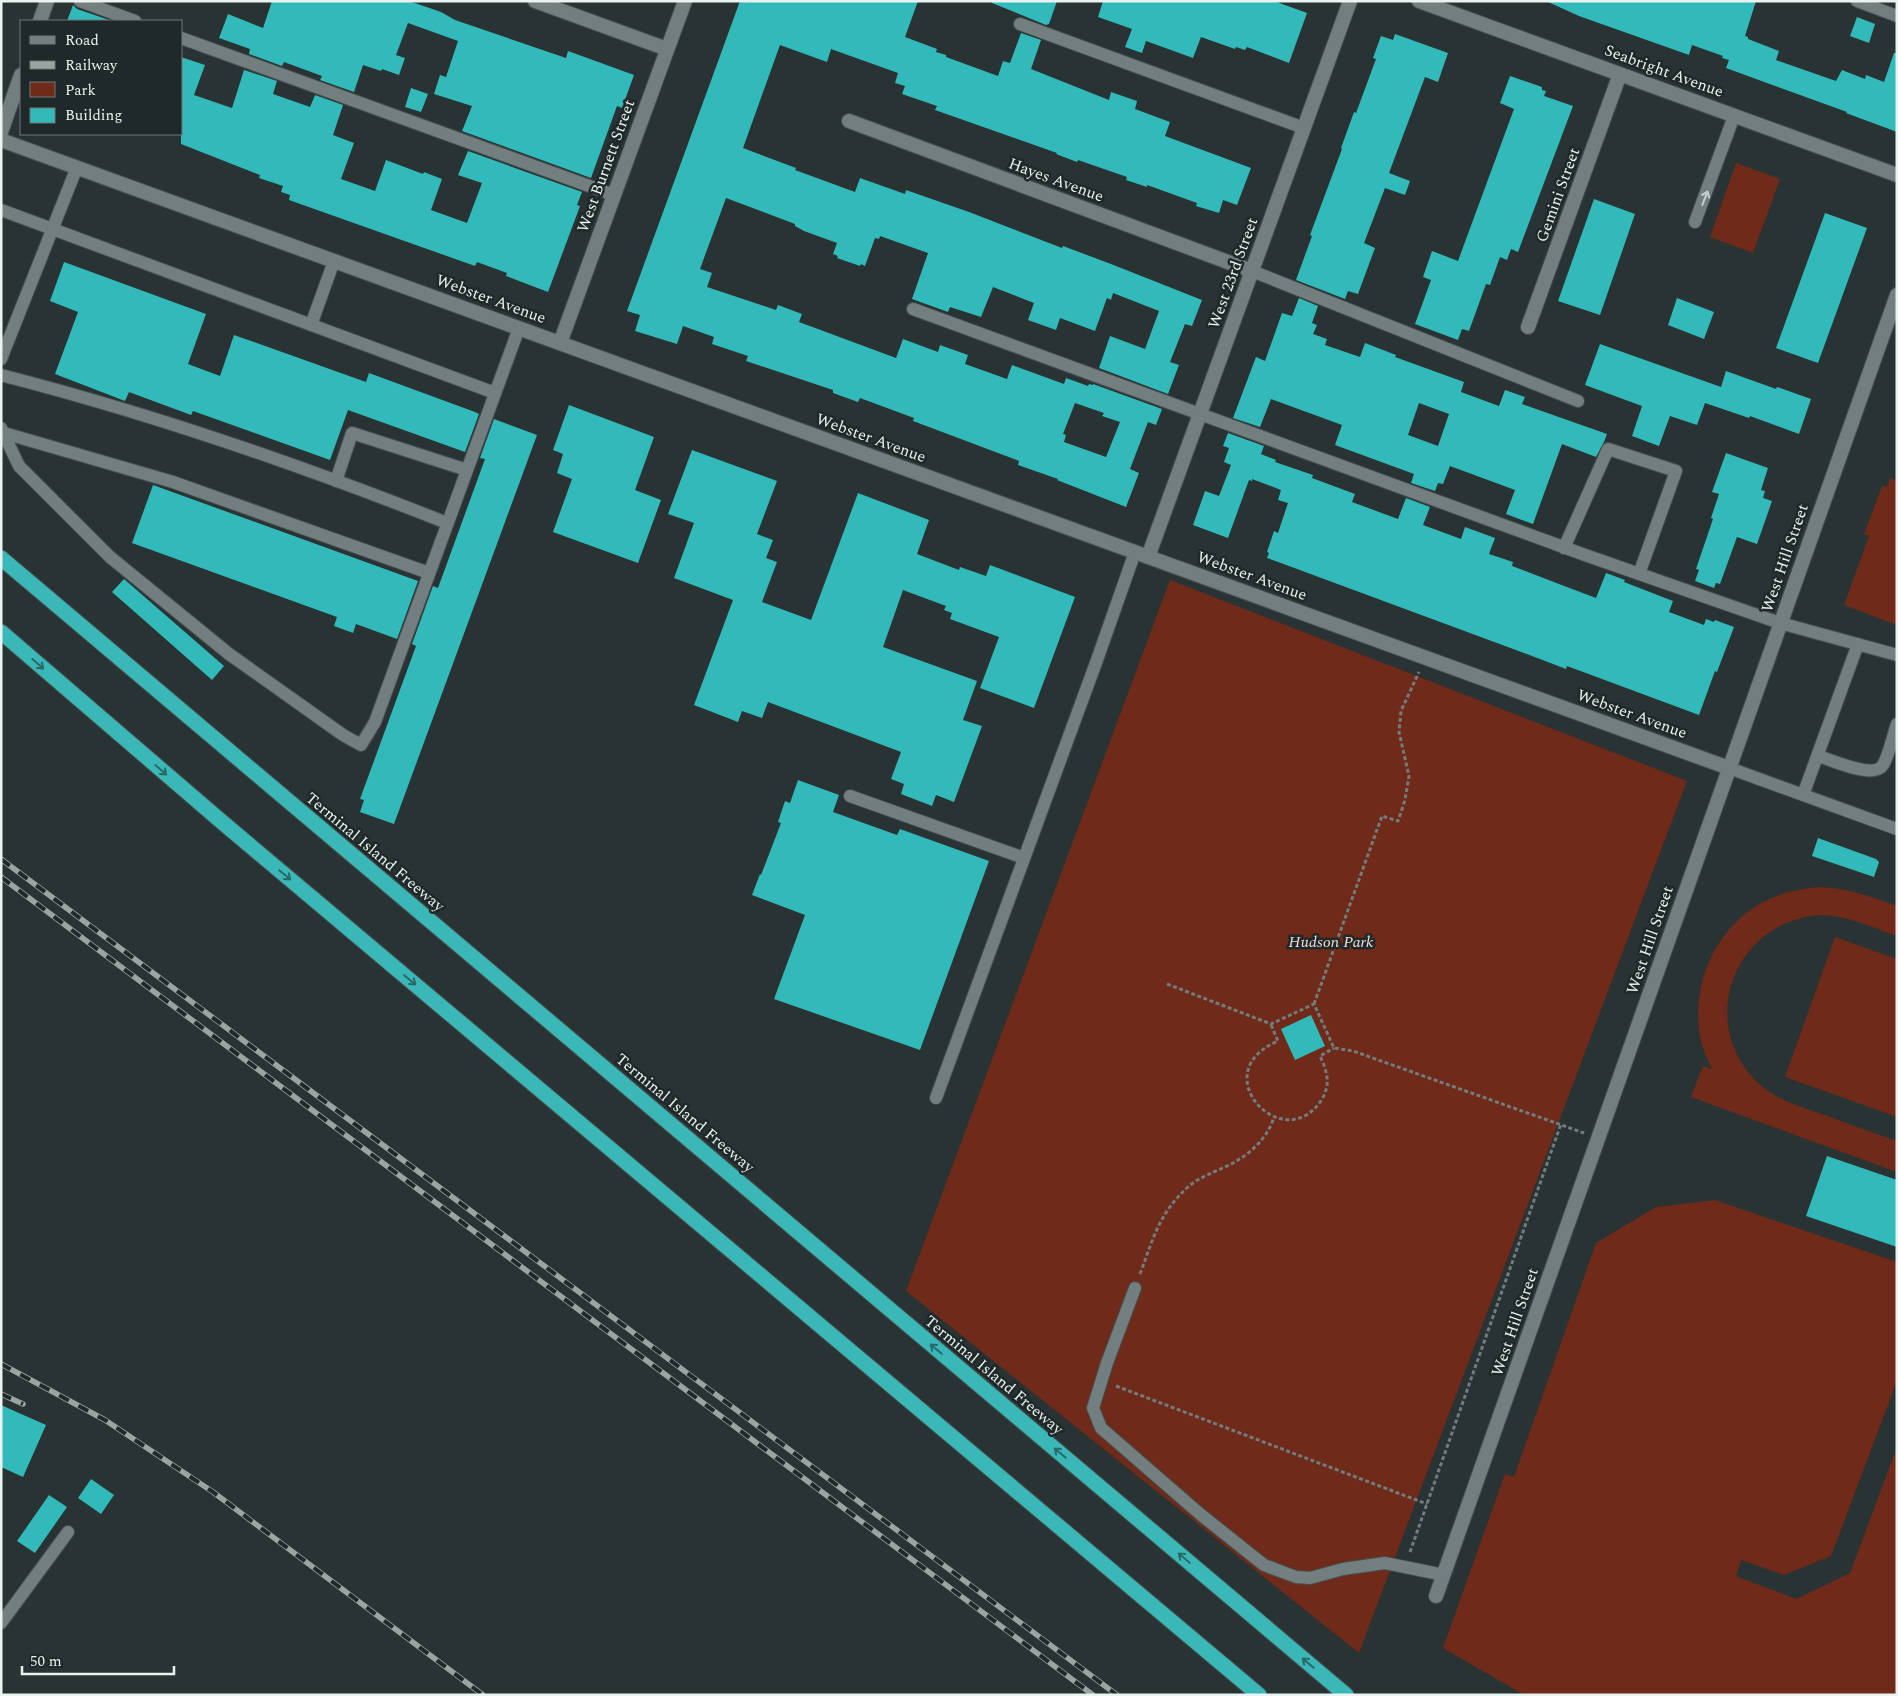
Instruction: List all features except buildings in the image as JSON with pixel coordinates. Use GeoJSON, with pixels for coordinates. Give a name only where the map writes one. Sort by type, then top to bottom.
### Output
{"type":"FeatureCollection","features":[{"type":"Feature","properties":{"kind":"highway","name":"Terminal Island Freeway"},"geometry":{"type":"LineString","coordinates":[[1,558],[1346,1695]]}},
{"type":"Feature","properties":{"kind":"highway"},"geometry":{"type":"LineString","coordinates":[[1,632],[222,822],[1259,1695]]}},
{"type":"Feature","properties":{"kind":"street"},"geometry":{"type":"LineString","coordinates":[[40,20],[47,1]]}},
{"type":"Feature","properties":{"kind":"street"},"geometry":{"type":"LineString","coordinates":[[535,1],[667,49]]}},
{"type":"Feature","properties":{"kind":"street","name":"West Burnett Street"},"geometry":{"type":"LineString","coordinates":[[560,343],[685,1]]}},
{"type":"Feature","properties":{"kind":"street","name":"West 23rd Street"},"geometry":{"type":"LineString","coordinates":[[1148,557],[1350,1]]}},
{"type":"Feature","properties":{"kind":"street","name":"Seabright Avenue"},"geometry":{"type":"LineString","coordinates":[[1419,1],[1897,174]]}},
{"type":"Feature","properties":{"kind":"street","name":"Gemini Street"},"geometry":{"type":"LineString","coordinates":[[1528,327],[1620,74]]}},
{"type":"Feature","properties":{"kind":"street"},"geometry":{"type":"LineString","coordinates":[[1,132],[20,78]]}},
{"type":"Feature","properties":{"kind":"street","name":"Hayes Avenue"},"geometry":{"type":"LineString","coordinates":[[849,121],[1252,271]]}},
{"type":"Feature","properties":{"kind":"street","name":"Webster Avenue"},"geometry":{"type":"LineString","coordinates":[[1,140],[1729,768]]}},
{"type":"Feature","properties":{"kind":"street","name":"West Hill Street"},"geometry":{"type":"LineString","coordinates":[[1436,1596],[1897,295]]}},
{"type":"Feature","properties":{"kind":"lane"},"geometry":{"type":"LineString","coordinates":[[80,1],[132,20]]}},
{"type":"Feature","properties":{"kind":"lane"},"geometry":{"type":"LineString","coordinates":[[1857,1],[1897,16]]}},
{"type":"Feature","properties":{"kind":"lane"},"geometry":{"type":"LineString","coordinates":[[1020,24],[1304,128]]}},
{"type":"Feature","properties":{"kind":"lane"},"geometry":{"type":"LineString","coordinates":[[182,38],[614,195]]}},
{"type":"Feature","properties":{"kind":"lane"},"geometry":{"type":"LineString","coordinates":[[1695,222],[1734,116]]}},
{"type":"Feature","properties":{"kind":"lane"},"geometry":{"type":"LineString","coordinates":[[1,359],[78,167]]}},
{"type":"Feature","properties":{"kind":"lane"},"geometry":{"type":"LineString","coordinates":[[1,210],[495,393]]}},
{"type":"Feature","properties":{"kind":"lane"},"geometry":{"type":"LineString","coordinates":[[311,325],[334,261]]}},
{"type":"Feature","properties":{"kind":"lane"},"geometry":{"type":"LineString","coordinates":[[1252,271],[1578,401]]}},
{"type":"Feature","properties":{"kind":"lane"},"geometry":{"type":"LineString","coordinates":[[913,309],[1564,548],[1780,623],[1897,655]]}},
{"type":"Feature","properties":{"kind":"lane"},"geometry":{"type":"LineString","coordinates":[[2,431],[19,466],[110,557],[229,654],[343,735],[361,744],[375,722],[519,328]]}},
{"type":"Feature","properties":{"kind":"lane"},"geometry":{"type":"LineString","coordinates":[[1,375],[130,411],[260,453],[447,523]]}},
{"type":"Feature","properties":{"kind":"lane"},"geometry":{"type":"LineString","coordinates":[[2,431],[173,482],[429,573]]}},
{"type":"Feature","properties":{"kind":"lane"},"geometry":{"type":"LineString","coordinates":[[336,481],[352,433],[467,470]]}},
{"type":"Feature","properties":{"kind":"lane"},"geometry":{"type":"LineString","coordinates":[[1564,548],[1608,449],[1676,471],[1639,574]]}},
{"type":"Feature","properties":{"kind":"lane"},"geometry":{"type":"LineString","coordinates":[[936,1098],[1135,552]]}},
{"type":"Feature","properties":{"kind":"lane"},"geometry":{"type":"LineString","coordinates":[[1803,795],[1858,644]]}},
{"type":"Feature","properties":{"kind":"lane"},"geometry":{"type":"LineString","coordinates":[[1818,756],[1867,772],[1876,771],[1883,766],[1897,724]]}},
{"type":"Feature","properties":{"kind":"lane"},"geometry":{"type":"LineString","coordinates":[[1729,768],[1897,829]]}},
{"type":"Feature","properties":{"kind":"lane"},"geometry":{"type":"LineString","coordinates":[[850,796],[1024,858]]}},
{"type":"Feature","properties":{"kind":"lane"},"geometry":{"type":"LineString","coordinates":[[1135,1288],[1101,1380],[1093,1408],[1101,1428],[1200,1514],[1264,1565],[1296,1577],[1310,1578],[1343,1569],[1385,1563],[1444,1575]]}},
{"type":"Feature","properties":{"kind":"lane"},"geometry":{"type":"LineString","coordinates":[[1,1623],[68,1532]]}},
{"type":"Feature","properties":{"kind":"path"},"geometry":{"type":"LineString","coordinates":[[1334,1048],[1314,1004],[1382,816],[1398,821],[1406,800],[1409,776],[1399,732],[1401,711],[1425,658]]}},
{"type":"Feature","properties":{"kind":"path"},"geometry":{"type":"LineString","coordinates":[[1167,984],[1271,1024],[1278,1040],[1264,1046],[1255,1055],[1247,1080],[1250,1094],[1257,1106],[1274,1117],[1294,1119],[1307,1114],[1318,1106],[1325,1094],[1328,1081],[1326,1068],[1320,1056],[1334,1048],[1353,1051],[1599,1138]]}},
{"type":"Feature","properties":{"kind":"path"},"geometry":{"type":"LineString","coordinates":[[1271,1024],[1314,1004]]}},
{"type":"Feature","properties":{"kind":"path"},"geometry":{"type":"LineString","coordinates":[[1135,1288],[1159,1222],[1167,1209],[1189,1186],[1238,1161],[1262,1141],[1272,1126],[1274,1117]]}},
{"type":"Feature","properties":{"kind":"path"},"geometry":{"type":"LineString","coordinates":[[1404,1566],[1561,1124]]}},
{"type":"Feature","properties":{"kind":"path"},"geometry":{"type":"LineString","coordinates":[[1101,1380],[1427,1504]]}},
{"type":"Feature","properties":{"kind":"green space"},"geometry":{"type":"Polygon","coordinates":[[[1736,163],[1780,179],[1753,253],[1710,237],[1736,163]]]}},
{"type":"Feature","properties":{"kind":"green space"},"geometry":{"type":"Polygon","coordinates":[[[1890,478],[1897,481],[1897,625],[1844,605],[1869,536],[1864,534],[1882,486],[1887,487],[1890,478]]]}},
{"type":"Feature","properties":{"kind":"green space","name":"Hudson Park"},"geometry":{"type":"Polygon","coordinates":[[[1170,580],[1687,781],[1359,1653],[906,1291],[1170,580]]]}},
{"type":"Feature","properties":{"kind":"green space"},"geometry":{"type":"Polygon","coordinates":[[[1818,887],[1849,891],[1897,906],[1897,936],[1852,920],[1817,915],[1805,917],[1779,927],[1758,942],[1742,961],[1732,984],[1727,1008],[1729,1033],[1739,1058],[1762,1087],[1797,1105],[1897,1141],[1897,1172],[1691,1097],[1703,1066],[1712,1069],[1701,1041],[1698,1022],[1702,983],[1716,948],[1727,932],[1756,906],[1786,893],[1818,887]]]}},
{"type":"Feature","properties":{"kind":"green space"},"geometry":{"type":"Polygon","coordinates":[[[1835,937],[1897,959],[1897,1117],[1785,1077],[1835,937]]]}},
{"type":"Feature","properties":{"kind":"green space"},"geometry":{"type":"Polygon","coordinates":[[[1715,1200],[1897,1262],[1897,1381],[1831,1556],[1784,1575],[1741,1560],[1736,1576],[1796,1599],[1850,1573],[1897,1447],[1897,1695],[1524,1695],[1443,1648],[1505,1474],[1514,1477],[1596,1243],[1656,1207],[1715,1200]]]}},
{"type":"Feature","properties":{"kind":"railway"},"geometry":{"type":"LineString","coordinates":[[1,859],[1117,1695]]}},
{"type":"Feature","properties":{"kind":"railway"},"geometry":{"type":"LineString","coordinates":[[1,877],[1093,1695]]}},
{"type":"Feature","properties":{"kind":"railway"},"geometry":{"type":"LineString","coordinates":[[1,1364],[105,1420],[213,1492],[483,1695]]}},
{"type":"Feature","properties":{"kind":"railway"},"geometry":{"type":"LineString","coordinates":[[1,1394],[23,1404]]}}]}
